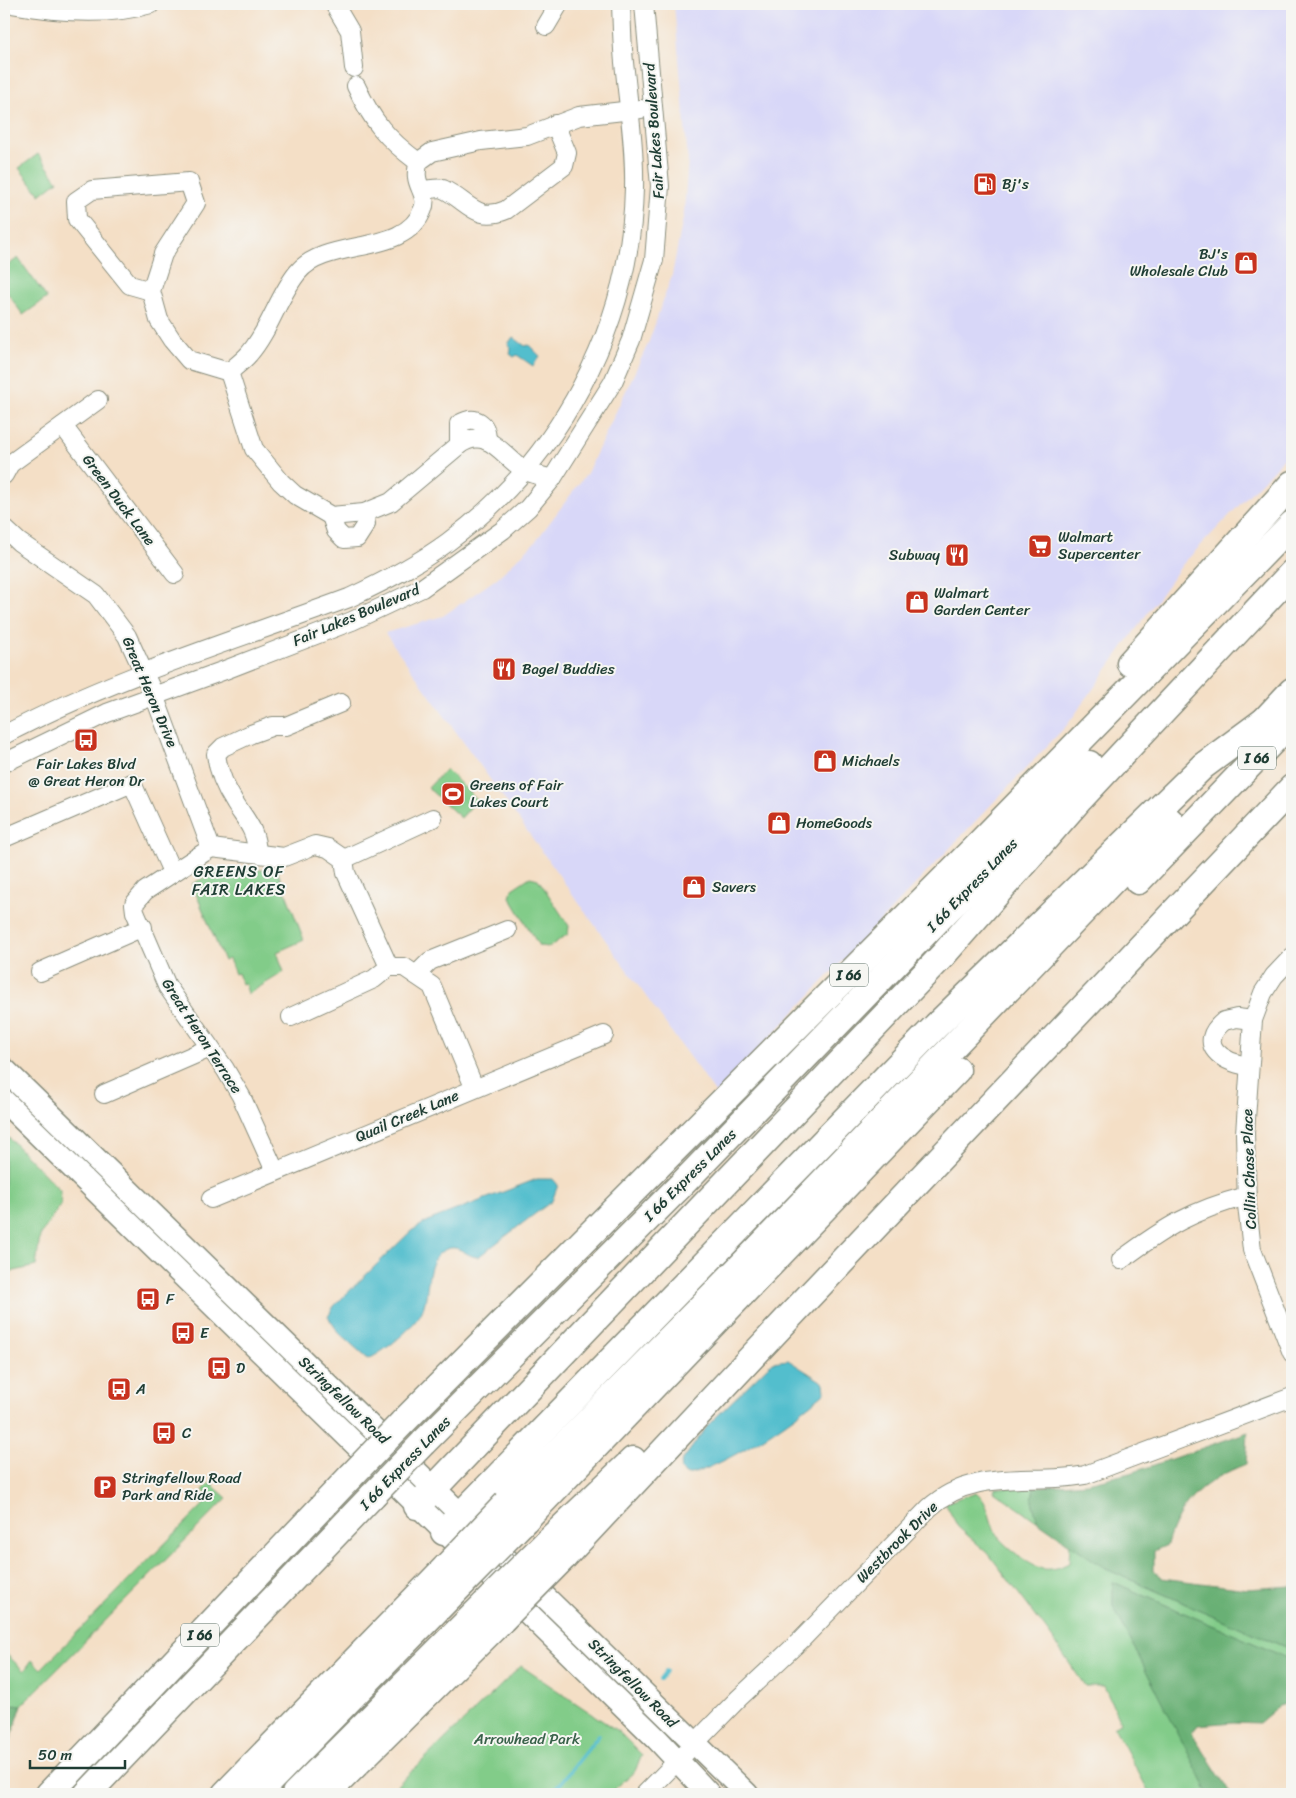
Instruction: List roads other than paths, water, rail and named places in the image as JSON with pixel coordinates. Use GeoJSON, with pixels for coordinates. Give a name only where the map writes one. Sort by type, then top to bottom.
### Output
{"type":"FeatureCollection","features":[{"type":"Feature","properties":{"kind":"highway"},"geometry":{"type":"LineString","coordinates":[[967,856],[1035,765],[1196,593],[1292,484]]}},
{"type":"Feature","properties":{"kind":"highway","name":"I 66"},"geometry":{"type":"LineString","coordinates":[[49,1794],[402,1423],[967,856],[1292,524]]}},
{"type":"Feature","properties":{"kind":"highway","name":"I 66 Express Lanes"},"geometry":{"type":"LineString","coordinates":[[88,1794],[423,1443],[682,1184],[1206,642],[1292,557]]}},
{"type":"Feature","properties":{"kind":"highway"},"geometry":{"type":"LineString","coordinates":[[426,1497],[943,955],[1080,799],[1292,573]]}},
{"type":"Feature","properties":{"kind":"highway"},"geometry":{"type":"LineString","coordinates":[[516,1512],[762,1245],[1073,925],[1292,691]]}},
{"type":"Feature","properties":{"kind":"highway"},"geometry":{"type":"LineString","coordinates":[[453,1523],[936,1026],[1203,766],[1264,720]]}},
{"type":"Feature","properties":{"kind":"highway","name":"I 66"},"geometry":{"type":"LineString","coordinates":[[257,1794],[455,1574],[1292,721]]}},
{"type":"Feature","properties":{"kind":"highway"},"geometry":{"type":"LineString","coordinates":[[295,1794],[493,1612],[555,1550],[616,1475],[794,1312],[1292,788]]}},
{"type":"Feature","properties":{"kind":"highway"},"geometry":{"type":"LineString","coordinates":[[225,1794],[455,1574]]}},
{"type":"Feature","properties":{"kind":"highway"},"geometry":{"type":"LineString","coordinates":[[326,1794],[493,1612]]}},
{"type":"Feature","properties":{"kind":"main road","name":"Stringfellow Road"},"geometry":{"type":"LineString","coordinates":[[4,1069],[426,1497]]}},
{"type":"Feature","properties":{"kind":"main road","name":"Stringfellow Road"},"geometry":{"type":"LineString","coordinates":[[4,1101],[453,1523],[696,1744],[748,1794]]}},
{"type":"Feature","properties":{"kind":"main road","name":"Stringfellow Road"},"geometry":{"type":"LineString","coordinates":[[453,1523],[657,1739],[677,1763],[709,1794]]}},
{"type":"Feature","properties":{"kind":"street"},"geometry":{"type":"LineString","coordinates":[[10,4],[119,10],[151,4]]}},
{"type":"Feature","properties":{"kind":"street"},"geometry":{"type":"LineString","coordinates":[[334,4],[350,31],[355,77],[375,122],[394,144],[418,162]]}},
{"type":"Feature","properties":{"kind":"street"},"geometry":{"type":"LineString","coordinates":[[546,26],[559,4]]}},
{"type":"Feature","properties":{"kind":"street","name":"Fair Lakes Boulevard"},"geometry":{"type":"LineString","coordinates":[[4,735],[42,715],[145,672],[349,598],[386,580],[448,542],[494,504],[525,470],[565,416],[595,362],[624,277],[632,227],[634,186],[621,4]]}},
{"type":"Feature","properties":{"kind":"street","name":"Fair Lakes Boulevard"},"geometry":{"type":"LineString","coordinates":[[4,763],[107,713],[352,621],[422,588],[503,530],[536,498],[552,479],[613,382],[631,340],[654,260],[659,220],[660,186],[644,4]]}},
{"type":"Feature","properties":{"kind":"street"},"geometry":{"type":"LineString","coordinates":[[418,162],[432,152],[481,141],[527,136],[579,116],[654,108]]}},
{"type":"Feature","properties":{"kind":"street"},"geometry":{"type":"LineString","coordinates":[[423,190],[441,188],[481,214],[496,215],[506,210],[564,166],[567,153],[555,124]]}},
{"type":"Feature","properties":{"kind":"street"},"geometry":{"type":"LineString","coordinates":[[229,372],[250,353],[298,272],[312,258],[384,241],[403,232],[417,220],[424,208],[423,190],[417,178],[418,162]]}},
{"type":"Feature","properties":{"kind":"street"},"geometry":{"type":"LineString","coordinates":[[151,291],[130,285],[77,219],[76,200],[92,190],[189,182],[196,203],[163,254],[151,291],[159,320],[189,360],[229,372]]}},
{"type":"Feature","properties":{"kind":"street"},"geometry":{"type":"LineString","coordinates":[[229,372],[254,449],[281,482],[295,495],[332,516],[364,513],[390,502],[464,441],[479,439],[492,443],[525,470],[552,479]]}},
{"type":"Feature","properties":{"kind":"street"},"geometry":{"type":"LineString","coordinates":[[4,475],[10,464],[98,400]]}},
{"type":"Feature","properties":{"kind":"street","name":"Green Duck Lane"},"geometry":{"type":"LineString","coordinates":[[63,426],[175,574]]}},
{"type":"Feature","properties":{"kind":"street"},"geometry":{"type":"LineString","coordinates":[[525,470],[536,498]]}},
{"type":"Feature","properties":{"kind":"street","name":"Great Heron Drive"},"geometry":{"type":"LineString","coordinates":[[4,528],[19,542],[96,595],[128,636],[145,672],[211,848]]}},
{"type":"Feature","properties":{"kind":"street"},"geometry":{"type":"LineString","coordinates":[[257,853],[256,839],[247,818],[235,803],[218,765],[216,754],[223,747],[251,734],[273,726],[286,726],[341,702]]}},
{"type":"Feature","properties":{"kind":"street"},"geometry":{"type":"LineString","coordinates":[[4,838],[132,783],[172,872]]}},
{"type":"Feature","properties":{"kind":"street"},"geometry":{"type":"LineString","coordinates":[[344,859],[433,818]]}},
{"type":"Feature","properties":{"kind":"street"},"geometry":{"type":"LineString","coordinates":[[211,848],[284,858],[315,845],[328,848],[344,859],[346,873],[389,967]]}},
{"type":"Feature","properties":{"kind":"street","name":"Great Heron Terrace"},"geometry":{"type":"LineString","coordinates":[[211,848],[145,891],[134,904],[167,986],[241,1096],[275,1171]]}},
{"type":"Feature","properties":{"kind":"street"},"geometry":{"type":"LineString","coordinates":[[40,972],[143,927]]}},
{"type":"Feature","properties":{"kind":"street"},"geometry":{"type":"LineString","coordinates":[[416,975],[430,961],[507,930]]}},
{"type":"Feature","properties":{"kind":"street","name":"Collin Chase Place"},"geometry":{"type":"LineString","coordinates":[[1292,957],[1270,982],[1260,1000],[1253,1020],[1248,1066],[1245,1133],[1246,1196],[1252,1250],[1292,1353]]}},
{"type":"Feature","properties":{"kind":"street"},"geometry":{"type":"LineString","coordinates":[[291,1017],[374,979],[389,967],[404,967],[432,986],[474,1087]]}},
{"type":"Feature","properties":{"kind":"street"},"geometry":{"type":"LineString","coordinates":[[1248,1066],[1228,1062],[1218,1054],[1214,1049],[1213,1036],[1224,1020],[1237,1018],[1253,1020]]}},
{"type":"Feature","properties":{"kind":"street","name":"Quail Creek Lane"},"geometry":{"type":"LineString","coordinates":[[211,1198],[474,1087],[604,1035]]}},
{"type":"Feature","properties":{"kind":"street"},"geometry":{"type":"LineString","coordinates":[[104,1094],[210,1048]]}},
{"type":"Feature","properties":{"kind":"street"},"geometry":{"type":"LineString","coordinates":[[1121,1260],[1153,1236],[1188,1215],[1210,1206],[1246,1196]]}},
{"type":"Feature","properties":{"kind":"street","name":"Westbrook Drive"},"geometry":{"type":"LineString","coordinates":[[645,1794],[739,1698],[802,1639],[929,1508],[944,1496],[973,1483],[990,1480],[1050,1480],[1085,1475],[1292,1397]]}},
{"type":"Feature","properties":{"kind":"water"},"geometry":{"type":"Polygon","coordinates":[[[513,337],[525,346],[529,345],[540,356],[533,366],[517,355],[514,357],[510,354],[511,349],[508,344],[513,337]]]}},
{"type":"Feature","properties":{"kind":"water"},"geometry":{"type":"Polygon","coordinates":[[[537,1179],[553,1179],[558,1185],[552,1201],[478,1257],[454,1248],[441,1252],[436,1258],[429,1275],[422,1311],[406,1332],[390,1345],[368,1359],[339,1333],[328,1317],[334,1306],[411,1231],[430,1220],[537,1179]]]}},
{"type":"Feature","properties":{"kind":"water"},"geometry":{"type":"Polygon","coordinates":[[[788,1360],[824,1383],[825,1392],[778,1428],[740,1452],[703,1470],[687,1475],[680,1469],[682,1461],[708,1425],[772,1362],[788,1360]]]}},
{"type":"Feature","properties":{"kind":"waterway"},"geometry":{"type":"LineString","coordinates":[[660,1679],[666,1671]]}},
{"type":"Feature","properties":{"kind":"waterway"},"geometry":{"type":"LineString","coordinates":[[552,1794],[599,1735]]}},
{"type":"Feature","properties":{"kind":"place","name":"Bj's"},"geometry":{"type":"Point","coordinates":[985,184]}},
{"type":"Feature","properties":{"kind":"place","name":"BJ's Wholesale Club"},"geometry":{"type":"Point","coordinates":[1246,263]}},
{"type":"Feature","properties":{"kind":"place","name":"Walmart Supercenter"},"geometry":{"type":"Point","coordinates":[1040,546]}},
{"type":"Feature","properties":{"kind":"place","name":"Subway"},"geometry":{"type":"Point","coordinates":[957,555]}},
{"type":"Feature","properties":{"kind":"place","name":"Walmart Garden Center"},"geometry":{"type":"Point","coordinates":[917,602]}},
{"type":"Feature","properties":{"kind":"place","name":"Bagel Buddies"},"geometry":{"type":"Point","coordinates":[504,669]}},
{"type":"Feature","properties":{"kind":"place","name":"Fair Lakes Blvd @ Great Heron Dr"},"geometry":{"type":"Point","coordinates":[86,740]}},
{"type":"Feature","properties":{"kind":"place","name":"Michaels"},"geometry":{"type":"Point","coordinates":[825,761]}},
{"type":"Feature","properties":{"kind":"place","name":"Greens of Fair Lakes Court"},"geometry":{"type":"Point","coordinates":[453,794]}},
{"type":"Feature","properties":{"kind":"place","name":"HomeGoods"},"geometry":{"type":"Point","coordinates":[779,823]}},
{"type":"Feature","properties":{"kind":"place","name":"Savers"},"geometry":{"type":"Point","coordinates":[694,887]}},
{"type":"Feature","properties":{"kind":"place","name":"F"},"geometry":{"type":"Point","coordinates":[148,1299]}},
{"type":"Feature","properties":{"kind":"place","name":"E"},"geometry":{"type":"Point","coordinates":[183,1333]}},
{"type":"Feature","properties":{"kind":"place","name":"D"},"geometry":{"type":"Point","coordinates":[219,1368]}},
{"type":"Feature","properties":{"kind":"place","name":"A"},"geometry":{"type":"Point","coordinates":[119,1389]}},
{"type":"Feature","properties":{"kind":"place","name":"C"},"geometry":{"type":"Point","coordinates":[164,1433]}},
{"type":"Feature","properties":{"kind":"place","name":"Stringfellow Road Park and Ride"},"geometry":{"type":"Point","coordinates":[105,1487]}},
{"type":"Feature","properties":{"kind":"district","name":"GREENS OF FAIR LAKES"},"geometry":{"type":"Point","coordinates":[239,880]}},
{"type":"Feature","properties":{"kind":"park label","name":"Arrowhead Park"},"geometry":{"type":"Point","coordinates":[527,1739]}}]}
